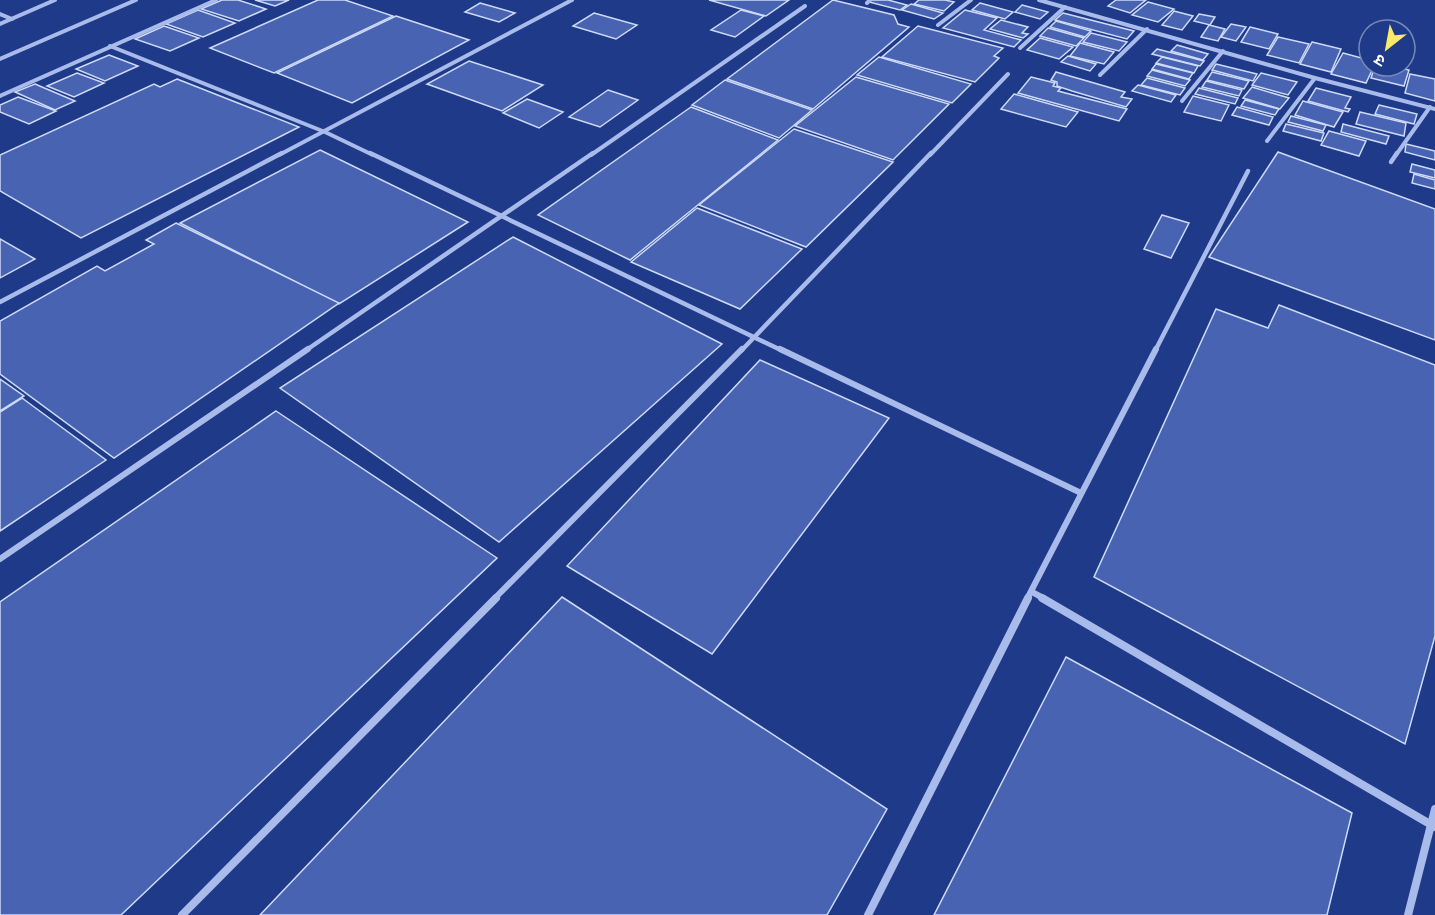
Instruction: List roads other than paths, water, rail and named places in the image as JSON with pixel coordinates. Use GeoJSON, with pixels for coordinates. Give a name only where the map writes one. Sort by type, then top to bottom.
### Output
{"type":"FeatureCollection","features":[{"type":"Feature","properties":{"kind":"street"},"geometry":{"type":"LineString","coordinates":[[0,24],[55,0]]}},
{"type":"Feature","properties":{"kind":"street"},"geometry":{"type":"LineString","coordinates":[[0,59],[135,0]]}},
{"type":"Feature","properties":{"kind":"street"},"geometry":{"type":"LineString","coordinates":[[0,96],[216,0]]}},
{"type":"Feature","properties":{"kind":"street"},"geometry":{"type":"LineString","coordinates":[[0,302],[572,0]]}},
{"type":"Feature","properties":{"kind":"street"},"geometry":{"type":"LineString","coordinates":[[938,25],[971,0]]}},
{"type":"Feature","properties":{"kind":"street"},"geometry":{"type":"LineString","coordinates":[[1040,0],[1315,78],[1432,108],[1391,162]]}},
{"type":"Feature","properties":{"kind":"street"},"geometry":{"type":"LineString","coordinates":[[0,559],[805,6]]}},
{"type":"Feature","properties":{"kind":"street"},"geometry":{"type":"LineString","coordinates":[[1020,48],[1065,7]]}},
{"type":"Feature","properties":{"kind":"street"},"geometry":{"type":"LineString","coordinates":[[0,15],[12,19]]}},
{"type":"Feature","properties":{"kind":"street"},"geometry":{"type":"LineString","coordinates":[[1100,75],[1147,29]]}},
{"type":"Feature","properties":{"kind":"street"},"geometry":{"type":"LineString","coordinates":[[110,46],[325,132],[1081,493]]}},
{"type":"Feature","properties":{"kind":"street"},"geometry":{"type":"LineString","coordinates":[[1182,101],[1223,51]]}},
{"type":"Feature","properties":{"kind":"street"},"geometry":{"type":"LineString","coordinates":[[182,915],[754,337],[1008,74]]}},
{"type":"Feature","properties":{"kind":"street"},"geometry":{"type":"LineString","coordinates":[[1267,141],[1315,78]]}},
{"type":"Feature","properties":{"kind":"street"},"geometry":{"type":"LineString","coordinates":[[868,915],[1081,493],[1248,171]]}},
{"type":"Feature","properties":{"kind":"street"},"geometry":{"type":"LineString","coordinates":[[1032,592],[1433,826]]}},
{"type":"Feature","properties":{"kind":"street"},"geometry":{"type":"LineString","coordinates":[[1408,915],[1433,826],[1435,809]]}}]}
